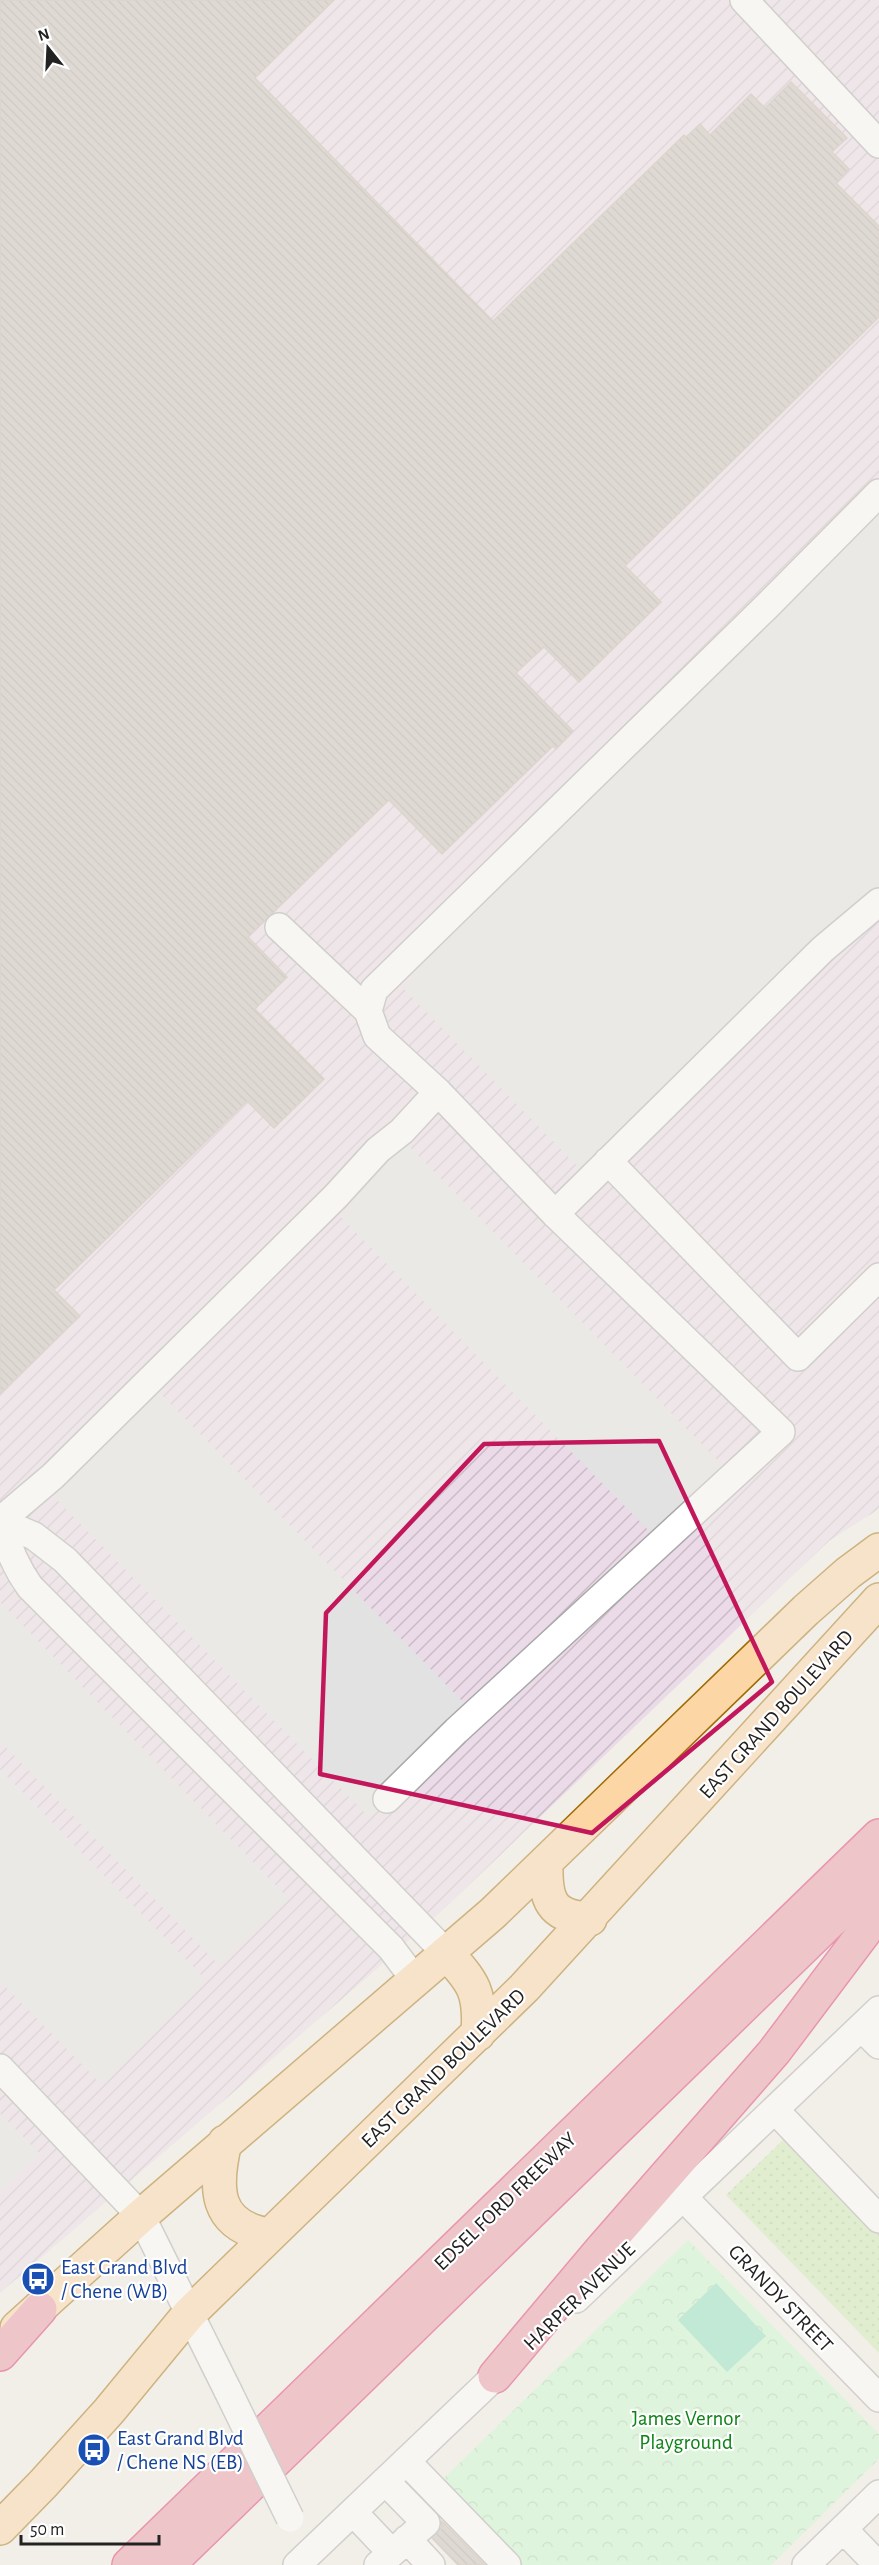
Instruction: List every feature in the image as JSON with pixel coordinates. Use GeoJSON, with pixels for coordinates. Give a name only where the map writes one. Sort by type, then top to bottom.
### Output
{"type":"FeatureCollection","features":[{"type":"Feature","properties":{"kind":"highway","name":"EDSEL FORD FREEWAY"},"geometry":{"type":"LineString","coordinates":[[129,2565],[879,1836]]}},
{"type":"Feature","properties":{"kind":"highway","name":"EDSEL FORD FREEWAY"},"geometry":{"type":"LineString","coordinates":[[168,2565],[879,1874]]}},
{"type":"Feature","properties":{"kind":"highway"},"geometry":{"type":"LineString","coordinates":[[495,2376],[601,2250],[774,2052],[872,1922],[879,1908]]}},
{"type":"Feature","properties":{"kind":"highway"},"geometry":{"type":"LineString","coordinates":[[0,2354],[40,2309]]}},
{"type":"Feature","properties":{"kind":"main road"},"geometry":{"type":"LineString","coordinates":[[0,2343],[225,2142],[415,1980],[546,1863],[806,1610],[848,1573],[879,1550]]}},
{"type":"Feature","properties":{"kind":"main road","name":"EAST GRAND BOULEVARD"},"geometry":{"type":"LineString","coordinates":[[0,2528],[44,2484],[189,2314],[478,2034],[590,1919],[879,1600]]}},
{"type":"Feature","properties":{"kind":"main road"},"geometry":{"type":"LineString","coordinates":[[546,1863],[545,1881],[551,1904],[565,1915],[590,1919]]}},
{"type":"Feature","properties":{"kind":"main road"},"geometry":{"type":"LineString","coordinates":[[446,1953],[473,1984],[480,2012],[478,2034]]}},
{"type":"Feature","properties":{"kind":"main road"},"geometry":{"type":"LineString","coordinates":[[225,2142],[218,2181],[223,2205],[228,2215],[243,2228],[255,2233],[270,2235]]}},
{"type":"Feature","properties":{"kind":"street"},"geometry":{"type":"LineString","coordinates":[[744,0],[879,144]]}},
{"type":"Feature","properties":{"kind":"street"},"geometry":{"type":"LineString","coordinates":[[368,1011],[374,990],[768,606],[879,494]]}},
{"type":"Feature","properties":{"kind":"street"},"geometry":{"type":"LineString","coordinates":[[555,1214],[823,949],[879,902]]}},
{"type":"Feature","properties":{"kind":"street"},"geometry":{"type":"LineString","coordinates":[[279,927],[368,1011],[377,1036],[438,1092],[555,1214],[781,1432],[456,1731],[387,1799]]}},
{"type":"Feature","properties":{"kind":"street"},"geometry":{"type":"LineString","coordinates":[[0,1522],[59,1469],[340,1192],[378,1150],[402,1131],[438,1092]]}},
{"type":"Feature","properties":{"kind":"street"},"geometry":{"type":"LineString","coordinates":[[608,1161],[798,1357],[879,1277]]}},
{"type":"Feature","properties":{"kind":"street"},"geometry":{"type":"LineString","coordinates":[[0,1522],[34,1536],[65,1560],[446,1953]]}},
{"type":"Feature","properties":{"kind":"street"},"geometry":{"type":"LineString","coordinates":[[0,1522],[16,1568],[30,1587],[391,1948],[415,1980]]}},
{"type":"Feature","properties":{"kind":"street","name":"HARPER AVENUE"},"geometry":{"type":"LineString","coordinates":[[311,2560],[353,2512],[683,2197],[775,2110],[873,2027]]}},
{"type":"Feature","properties":{"kind":"street"},"geometry":{"type":"LineString","coordinates":[[0,2068],[141,2216],[311,2560]]}},
{"type":"Feature","properties":{"kind":"street"},"geometry":{"type":"LineString","coordinates":[[775,2110],[879,2219]]}},
{"type":"Feature","properties":{"kind":"street","name":"GRANDY STREET"},"geometry":{"type":"LineString","coordinates":[[683,2197],[879,2398]]}},
{"type":"Feature","properties":{"kind":"street"},"geometry":{"type":"LineString","coordinates":[[406,2461],[507,2565]]}},
{"type":"Feature","properties":{"kind":"street"},"geometry":{"type":"LineString","coordinates":[[385,2481],[426,2523],[392,2552]]}},
{"type":"Feature","properties":{"kind":"street"},"geometry":{"type":"LineString","coordinates":[[806,2565],[879,2494]]}},
{"type":"Feature","properties":{"kind":"street"},"geometry":{"type":"LineString","coordinates":[[353,2512],[392,2552],[431,2565]]}},
{"type":"Feature","properties":{"kind":"street"},"geometry":{"type":"LineString","coordinates":[[843,2529],[878,2565]]}},
{"type":"Feature","properties":{"kind":"highlighted area"},"geometry":{"type":"Polygon","coordinates":[[[659,1441],[772,1682],[592,1833],[320,1774],[326,1613],[484,1444],[659,1441]]]}},
{"type":"Feature","properties":{"kind":"shaded area"},"geometry":{"type":"Polygon","coordinates":[[[0,0],[879,0],[879,1509],[829,1541],[445,1908],[0,2293],[0,0]]]}},
{"type":"Feature","properties":{"kind":"shaded area"},"geometry":{"type":"Polygon","coordinates":[[[879,493],[879,896],[591,1180],[403,988],[411,978],[403,974],[879,493]]]}},
{"type":"Feature","properties":{"kind":"shaded area"},"geometry":{"type":"Polygon","coordinates":[[[407,1144],[727,1470],[656,1538],[340,1216],[350,1205],[346,1202],[345,1187],[407,1144]]]}},
{"type":"Feature","properties":{"kind":"shaded area"},"geometry":{"type":"Polygon","coordinates":[[[157,1390],[475,1714],[370,1818],[52,1495],[157,1390]]]}},
{"type":"Feature","properties":{"kind":"shaded area"},"geometry":{"type":"Polygon","coordinates":[[[0,1602],[289,1899],[219,1965],[0,1741],[0,1602]]]}},
{"type":"Feature","properties":{"kind":"shaded area"},"geometry":{"type":"Polygon","coordinates":[[[0,1769],[206,1980],[102,2085],[0,1981],[0,1769]]]}},
{"type":"Feature","properties":{"kind":"shaded area"},"geometry":{"type":"Polygon","coordinates":[[[0,2113],[40,2154],[0,2192],[0,2113]]]}},
{"type":"Feature","properties":{"kind":"green space"},"geometry":{"type":"Polygon","coordinates":[[[787,2136],[879,2231],[879,2353],[726,2195],[787,2136]]]}},
{"type":"Feature","properties":{"kind":"green space","name":"James Vernor Playground"},"geometry":{"type":"Polygon","coordinates":[[[688,2240],[879,2434],[879,2459],[771,2565],[519,2565],[439,2483],[688,2240]]]}},
{"type":"Feature","properties":{"kind":"green space"},"geometry":{"type":"Polygon","coordinates":[[[716,2283],[766,2336],[727,2372],[678,2320],[716,2283]]]}},
{"type":"Feature","properties":{"kind":"building"},"geometry":{"type":"Polygon","coordinates":[[[0,0],[334,0],[255,78],[493,321],[684,135],[686,137],[700,124],[710,135],[751,94],[765,108],[791,82],[847,138],[832,152],[849,169],[836,183],[879,226],[879,317],[625,566],[661,602],[579,682],[544,647],[516,673],[573,731],[556,749],[553,746],[442,854],[389,800],[248,937],[287,977],[255,1009],[324,1079],[274,1128],[247,1101],[54,1290],[80,1316],[0,1394],[0,0]]]}},
{"type":"Feature","properties":{"kind":"building"},"geometry":{"type":"Polygon","coordinates":[[[442,2521],[485,2565],[458,2565],[432,2538],[441,2528],[442,2521]]]}},
{"type":"Feature","properties":{"kind":"place","name":"East Grand Blvd / Chene (WB)"},"geometry":{"type":"Point","coordinates":[38,2279]}},
{"type":"Feature","properties":{"kind":"place","name":"East Grand Blvd / Chene NS (EB)"},"geometry":{"type":"Point","coordinates":[94,2450]}}]}
